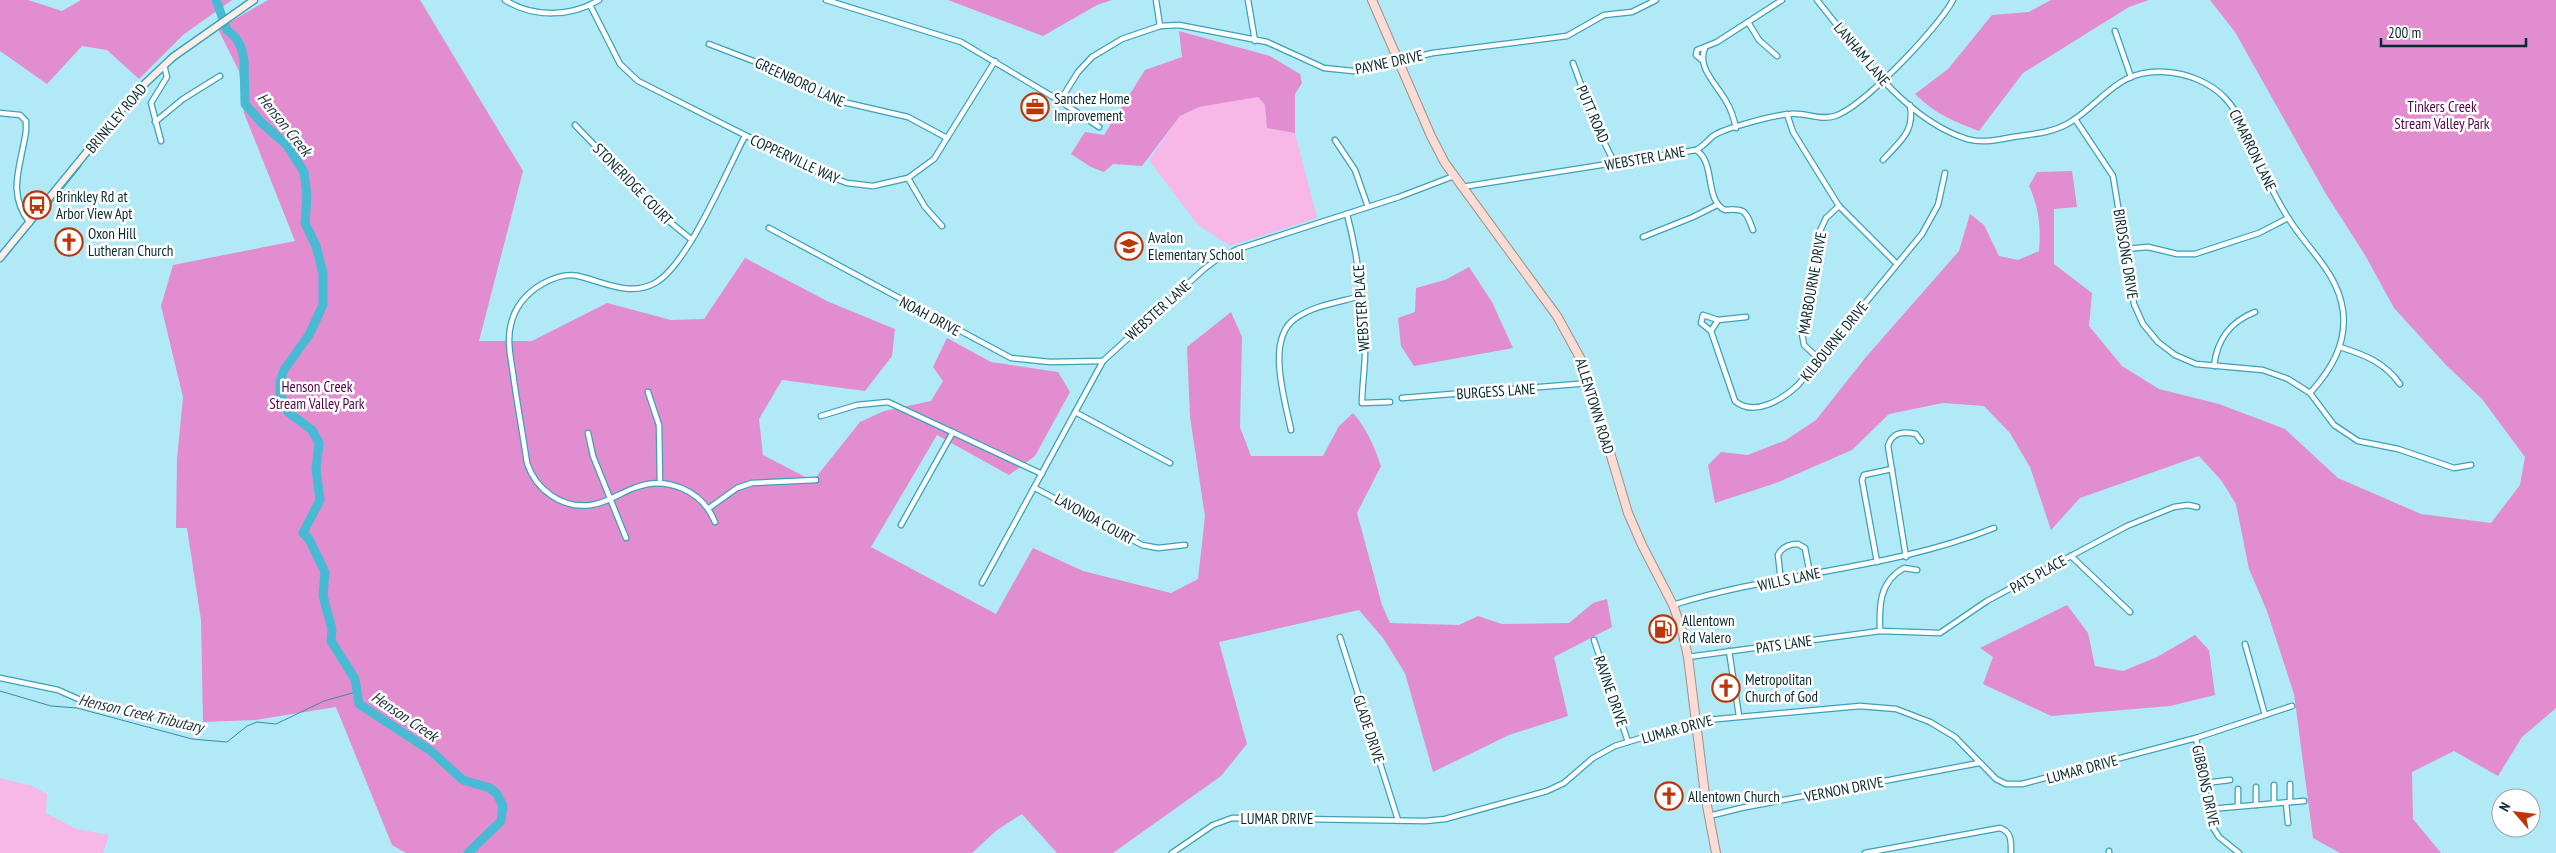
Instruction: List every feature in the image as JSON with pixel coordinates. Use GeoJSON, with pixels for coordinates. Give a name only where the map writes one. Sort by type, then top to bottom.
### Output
{"type":"FeatureCollection","features":[{"type":"Feature","properties":{"kind":"main road","name":"BRINKLEY ROAD"},"geometry":{"type":"LineString","coordinates":[[0,258],[117,113],[164,65],[254,0]]}},
{"type":"Feature","properties":{"kind":"main road","name":"ALLENTOWN ROAD"},"geometry":{"type":"LineString","coordinates":[[1372,0],[1431,136],[1461,187],[1557,316],[1575,344],[1591,383],[1626,507],[1642,545],[1673,605],[1688,657],[1709,816],[1716,853]]}},
{"type":"Feature","properties":{"kind":"street"},"geometry":{"type":"LineString","coordinates":[[505,0],[520,8],[542,13],[567,12],[590,5],[599,0]]}},
{"type":"Feature","properties":{"kind":"street"},"geometry":{"type":"LineString","coordinates":[[826,0],[947,36],[995,61],[1099,127]]}},
{"type":"Feature","properties":{"kind":"street"},"geometry":{"type":"LineString","coordinates":[[1156,0],[1160,26]]}},
{"type":"Feature","properties":{"kind":"street"},"geometry":{"type":"LineString","coordinates":[[1248,0],[1255,41]]}},
{"type":"Feature","properties":{"kind":"street","name":"PAYNE DRIVE"},"geometry":{"type":"LineString","coordinates":[[1060,101],[1078,72],[1092,57],[1122,39],[1160,26],[1179,24],[1271,43],[1317,65],[1336,70],[1368,69],[1397,60],[1433,53],[1567,36],[1604,15],[1632,12],[1656,0]]}},
{"type":"Feature","properties":{"kind":"street"},"geometry":{"type":"LineString","coordinates":[[1736,128],[1728,105],[1707,73],[1702,60],[1705,48],[1782,0]]}},
{"type":"Feature","properties":{"kind":"street","name":"LANHAM LANE"},"geometry":{"type":"LineString","coordinates":[[1817,0],[1883,81],[1912,106],[1947,131]]}},
{"type":"Feature","properties":{"kind":"street","name":"WEBSTER LANE"},"geometry":{"type":"LineString","coordinates":[[1461,187],[1696,150],[1704,146],[1714,135],[1787,114],[1802,114],[1825,118],[1835,116],[1854,106],[1883,81],[1942,17],[1953,0]]}},
{"type":"Feature","properties":{"kind":"street","name":"COPPERVILLE WAY"},"geometry":{"type":"LineString","coordinates":[[590,5],[620,64],[632,76],[648,87],[745,136],[816,171],[846,183],[873,186],[908,178],[934,159],[995,61]]}},
{"type":"Feature","properties":{"kind":"street"},"geometry":{"type":"LineString","coordinates":[[1748,22],[1759,40],[1777,56]]}},
{"type":"Feature","properties":{"kind":"street"},"geometry":{"type":"LineString","coordinates":[[2115,30],[2131,77]]}},
{"type":"Feature","properties":{"kind":"street","name":"GREENBORO LANE"},"geometry":{"type":"LineString","coordinates":[[709,44],[756,62],[830,99],[908,117],[947,138]]}},
{"type":"Feature","properties":{"kind":"street","name":"PUTT ROAD"},"geometry":{"type":"LineString","coordinates":[[1573,63],[1597,128],[1615,164]]}},
{"type":"Feature","properties":{"kind":"street"},"geometry":{"type":"LineString","coordinates":[[161,141],[151,103],[167,77],[164,65]]}},
{"type":"Feature","properties":{"kind":"street","name":"CIMARRON LANE"},"geometry":{"type":"LineString","coordinates":[[1947,131],[1970,140],[1998,140],[2047,132],[2075,118],[2111,87],[2131,77],[2152,72],[2177,73],[2191,77],[2221,94],[2239,117],[2288,218],[2332,277],[2340,298],[2344,320],[2340,348],[2328,372],[2310,393]]}},
{"type":"Feature","properties":{"kind":"street"},"geometry":{"type":"LineString","coordinates":[[155,122],[183,99],[220,76]]}},
{"type":"Feature","properties":{"kind":"street"},"geometry":{"type":"LineString","coordinates":[[1883,160],[1909,132],[1912,106]]}},
{"type":"Feature","properties":{"kind":"street"},"geometry":{"type":"LineString","coordinates":[[0,113],[20,116],[26,121],[16,196],[19,209],[30,223]]}},
{"type":"Feature","properties":{"kind":"street"},"geometry":{"type":"LineString","coordinates":[[1787,114],[1793,132],[1839,206],[1897,264]]}},
{"type":"Feature","properties":{"kind":"street","name":"BIRDSONG DRIVE"},"geometry":{"type":"LineString","coordinates":[[2075,118],[2113,176],[2126,248],[2131,295],[2143,324],[2158,342],[2175,355],[2196,364],[2272,372],[2296,383],[2310,393],[2334,425],[2353,439],[2398,449],[2454,468],[2471,465]]}},
{"type":"Feature","properties":{"kind":"street","name":"STONERIDGE COURT"},"geometry":{"type":"LineString","coordinates":[[575,125],[665,218],[692,240]]}},
{"type":"Feature","properties":{"kind":"street"},"geometry":{"type":"LineString","coordinates":[[716,522],[709,508],[686,489],[660,483],[634,488],[592,506],[565,502],[542,490],[530,473],[526,463],[509,336],[515,311],[532,290],[561,276],[576,275],[619,288],[646,288],[672,270],[692,240],[745,136]]}},
{"type":"Feature","properties":{"kind":"street"},"geometry":{"type":"LineString","coordinates":[[1335,140],[1355,170],[1368,207]]}},
{"type":"Feature","properties":{"kind":"street"},"geometry":{"type":"LineString","coordinates":[[1696,150],[1704,158],[1717,205],[1725,210],[1738,209],[1743,211],[1753,230]]}},
{"type":"Feature","properties":{"kind":"street","name":"KILBOURNE DRIVE"},"geometry":{"type":"LineString","coordinates":[[1746,317],[1718,320],[1705,314],[1702,316],[1701,323],[1711,331],[1732,397],[1746,407],[1754,408],[1773,403],[1789,394],[1918,240],[1934,214],[1941,197],[1945,173]]}},
{"type":"Feature","properties":{"kind":"street","name":"WEBSTER LANE"},"geometry":{"type":"LineString","coordinates":[[982,583],[1103,361],[1216,260],[1238,249],[1368,207],[1454,176]]}},
{"type":"Feature","properties":{"kind":"street"},"geometry":{"type":"LineString","coordinates":[[908,178],[925,207],[942,226]]}},
{"type":"Feature","properties":{"kind":"street"},"geometry":{"type":"LineString","coordinates":[[1643,238],[1694,217],[1717,205]]}},
{"type":"Feature","properties":{"kind":"street","name":"MARBOURNE DRIVE"},"geometry":{"type":"LineString","coordinates":[[1819,359],[1804,346],[1802,328],[1819,233],[1826,218],[1839,206]]}},
{"type":"Feature","properties":{"kind":"street","name":"WEBSTER PLACE"},"geometry":{"type":"LineString","coordinates":[[1347,214],[1358,255],[1365,351],[1362,403],[1390,402]]}},
{"type":"Feature","properties":{"kind":"street"},"geometry":{"type":"LineString","coordinates":[[2126,248],[2148,247],[2176,254],[2195,254],[2259,233],[2288,218]]}},
{"type":"Feature","properties":{"kind":"street","name":"NOAH DRIVE"},"geometry":{"type":"LineString","coordinates":[[769,228],[1011,358],[1050,362],[1103,361]]}},
{"type":"Feature","properties":{"kind":"street"},"geometry":{"type":"LineString","coordinates":[[1291,430],[1279,355],[1284,332],[1293,320],[1307,311],[1361,296]]}},
{"type":"Feature","properties":{"kind":"street"},"geometry":{"type":"LineString","coordinates":[[2214,366],[2217,346],[2225,334],[2236,322],[2255,312]]}},
{"type":"Feature","properties":{"kind":"street"},"geometry":{"type":"LineString","coordinates":[[1711,331],[1718,320]]}},
{"type":"Feature","properties":{"kind":"street"},"geometry":{"type":"LineString","coordinates":[[2340,348],[2378,362],[2400,384]]}},
{"type":"Feature","properties":{"kind":"street","name":"BURGESS LANE"},"geometry":{"type":"LineString","coordinates":[[1402,398],[1591,383]]}},
{"type":"Feature","properties":{"kind":"street"},"geometry":{"type":"LineString","coordinates":[[648,392],[657,413],[659,425],[660,483]]}},
{"type":"Feature","properties":{"kind":"street"},"geometry":{"type":"LineString","coordinates":[[821,416],[857,405],[888,402],[1042,474]]}},
{"type":"Feature","properties":{"kind":"street"},"geometry":{"type":"LineString","coordinates":[[1075,412],[1170,464]]}},
{"type":"Feature","properties":{"kind":"street"},"geometry":{"type":"LineString","coordinates":[[901,525],[953,432]]}},
{"type":"Feature","properties":{"kind":"street"},"geometry":{"type":"LineString","coordinates":[[588,433],[593,456],[626,538]]}},
{"type":"Feature","properties":{"kind":"street"},"geometry":{"type":"LineString","coordinates":[[1906,557],[1888,446],[1893,436],[1898,433],[1913,433],[1919,436],[1921,441]]}},
{"type":"Feature","properties":{"kind":"street"},"geometry":{"type":"LineString","coordinates":[[1877,562],[1862,480],[1864,475],[1892,469]]}},
{"type":"Feature","properties":{"kind":"street"},"geometry":{"type":"LineString","coordinates":[[709,508],[737,488],[752,483],[816,480]]}},
{"type":"Feature","properties":{"kind":"street","name":"LAVONDA COURT"},"geometry":{"type":"LineString","coordinates":[[1035,488],[1142,545],[1158,548],[1185,545]]}},
{"type":"Feature","properties":{"kind":"street","name":"PATS PLACE"},"geometry":{"type":"LineString","coordinates":[[1880,631],[1923,635],[1946,632],[1987,601],[2141,519],[2183,505],[2197,507]]}},
{"type":"Feature","properties":{"kind":"street","name":"WILLS LANE"},"geometry":{"type":"LineString","coordinates":[[1673,605],[1810,574],[1906,557],[1949,545],[1994,528]]}},
{"type":"Feature","properties":{"kind":"street"},"geometry":{"type":"LineString","coordinates":[[1781,580],[1778,554],[1782,548],[1790,545],[1798,544],[1805,548],[1810,574]]}},
{"type":"Feature","properties":{"kind":"street"},"geometry":{"type":"LineString","coordinates":[[2071,556],[2130,612]]}},
{"type":"Feature","properties":{"kind":"street"},"geometry":{"type":"LineString","coordinates":[[1880,631],[1880,600],[1891,577],[1907,567],[1917,570]]}},
{"type":"Feature","properties":{"kind":"street","name":"PATS LANE"},"geometry":{"type":"LineString","coordinates":[[1688,657],[1880,631]]}},
{"type":"Feature","properties":{"kind":"street","name":"GLADE DRIVE"},"geometry":{"type":"LineString","coordinates":[[1340,638],[1398,820]]}},
{"type":"Feature","properties":{"kind":"street","name":"RAVINE DRIVE"},"geometry":{"type":"LineString","coordinates":[[1594,640],[1628,742]]}},
{"type":"Feature","properties":{"kind":"street"},"geometry":{"type":"LineString","coordinates":[[2245,644],[2264,714]]}},
{"type":"Feature","properties":{"kind":"street"},"geometry":{"type":"LineString","coordinates":[[1729,651],[1739,716]]}},
{"type":"Feature","properties":{"kind":"street"},"geometry":{"type":"LineString","coordinates":[[0,678],[58,690],[85,702],[118,711]]}},
{"type":"Feature","properties":{"kind":"street","name":"LUMAR DRIVE"},"geometry":{"type":"LineString","coordinates":[[1172,853],[1213,825],[1232,818],[1425,821],[1453,818],[1547,791],[1564,783],[1599,755],[1628,742],[1696,721],[1843,707],[1888,707],[1906,712],[1938,726],[1966,747],[1979,763],[2002,782],[2022,784],[2196,738],[2292,706]]}},
{"type":"Feature","properties":{"kind":"street","name":"GIBBONS DRIVE"},"geometry":{"type":"LineString","coordinates":[[2196,738],[2214,831],[2239,853]]}},
{"type":"Feature","properties":{"kind":"street","name":"VERNON DRIVE"},"geometry":{"type":"LineString","coordinates":[[1709,816],[1741,808],[1979,763]]}},
{"type":"Feature","properties":{"kind":"street"},"geometry":{"type":"LineString","coordinates":[[2205,782],[2230,780]]}},
{"type":"Feature","properties":{"kind":"street"},"geometry":{"type":"LineString","coordinates":[[2288,823],[2290,784]]}},
{"type":"Feature","properties":{"kind":"street"},"geometry":{"type":"LineString","coordinates":[[2274,785],[2274,804]]}},
{"type":"Feature","properties":{"kind":"street"},"geometry":{"type":"LineString","coordinates":[[2256,787],[2256,805]]}},
{"type":"Feature","properties":{"kind":"street"},"geometry":{"type":"LineString","coordinates":[[2238,789],[2238,806]]}},
{"type":"Feature","properties":{"kind":"street"},"geometry":{"type":"LineString","coordinates":[[2210,809],[2304,801]]}},
{"type":"Feature","properties":{"kind":"street"},"geometry":{"type":"LineString","coordinates":[[1866,853],[1999,828],[2007,831],[2011,853]]}},
{"type":"Feature","properties":{"kind":"shaded area"},"geometry":{"type":"Polygon","coordinates":[[[1258,97],[1265,105],[1267,128],[1295,133],[1317,218],[1230,246],[1197,224],[1149,160],[1180,116],[1199,107],[1258,97]]]}},
{"type":"Feature","properties":{"kind":"shaded area"},"geometry":{"type":"Polygon","coordinates":[[[0,778],[32,786],[47,794],[46,813],[76,829],[109,835],[103,853],[0,853],[0,778]]]}},
{"type":"Feature","properties":{"kind":"green space"},"geometry":{"type":"Polygon","coordinates":[[[0,0],[28,0],[62,11],[81,0],[232,0],[183,35],[139,79],[107,50],[82,46],[47,84],[0,51],[0,0]]]}},
{"type":"Feature","properties":{"kind":"green space","name":"Henson Creek Stream Valley Park"},"geometry":{"type":"Polygon","coordinates":[[[268,0],[420,0],[523,171],[479,341],[532,341],[607,303],[671,320],[704,319],[745,258],[829,302],[895,329],[892,356],[865,391],[782,380],[759,419],[763,455],[813,481],[860,422],[884,411],[931,401],[943,381],[933,367],[947,338],[991,362],[1058,372],[1070,392],[1035,456],[1009,475],[937,435],[871,547],[996,614],[1033,548],[1083,571],[1171,593],[1198,579],[1205,516],[1190,417],[1187,347],[1231,312],[1242,337],[1240,427],[1251,456],[1323,456],[1339,426],[1353,413],[1370,438],[1381,466],[1357,513],[1382,605],[1390,623],[1459,625],[1478,616],[1502,624],[1569,623],[1593,603],[1607,599],[1612,627],[1554,657],[1568,716],[1509,735],[1433,772],[1405,673],[1383,638],[1359,610],[1219,642],[1247,744],[1221,776],[1113,853],[1057,853],[1022,814],[997,830],[972,853],[406,853],[392,845],[336,707],[255,720],[203,722],[201,620],[187,528],[176,528],[177,459],[183,397],[161,306],[173,265],[295,241],[244,113],[239,71],[218,29],[268,0]]]}},
{"type":"Feature","properties":{"kind":"green space"},"geometry":{"type":"Polygon","coordinates":[[[948,0],[1112,0],[1097,5],[1043,36],[948,0]]]}},
{"type":"Feature","properties":{"kind":"green space"},"geometry":{"type":"Polygon","coordinates":[[[2051,0],[2149,0],[2129,7],[2023,73],[1979,131],[1945,116],[1930,107],[1915,94],[1948,69],[1992,15],[2029,12],[2051,0]]]}},
{"type":"Feature","properties":{"kind":"green space","name":"Tinkers Creek Stream Valley Park"},"geometry":{"type":"Polygon","coordinates":[[[2210,0],[2556,0],[2556,708],[2522,737],[2498,776],[2454,751],[2412,772],[2413,819],[2441,853],[2340,853],[2313,838],[2294,694],[2267,611],[2249,569],[2236,504],[2221,480],[2199,456],[2080,498],[2051,530],[2030,467],[2010,433],[1984,406],[1943,403],[1889,414],[1852,450],[1776,483],[1715,503],[1708,465],[1721,452],[1748,455],[1786,440],[1816,420],[1866,357],[1959,251],[1970,214],[1984,225],[1999,256],[2018,260],[2039,251],[2039,218],[2029,186],[2037,172],[2072,171],[2077,207],[2054,209],[2054,264],[2092,293],[2089,326],[2122,366],[2159,389],[2219,404],[2285,429],[2338,478],[2421,514],[2491,523],[2520,485],[2525,457],[2482,399],[2446,365],[2394,308],[2365,255],[2326,194],[2235,32],[2210,0]]]}},
{"type":"Feature","properties":{"kind":"green space"},"geometry":{"type":"Polygon","coordinates":[[[1179,31],[1270,56],[1300,74],[1302,83],[1295,94],[1295,133],[1267,128],[1265,105],[1258,97],[1199,107],[1180,116],[1142,166],[1113,164],[1104,172],[1091,167],[1071,154],[1085,132],[1104,135],[1145,70],[1182,57],[1179,31]]]}},
{"type":"Feature","properties":{"kind":"green space"},"geometry":{"type":"Polygon","coordinates":[[[1469,267],[1492,302],[1513,348],[1414,366],[1401,346],[1398,318],[1415,312],[1416,288],[1445,280],[1469,267]]]}},
{"type":"Feature","properties":{"kind":"green space"},"geometry":{"type":"Polygon","coordinates":[[[2067,605],[2088,633],[2095,666],[2123,671],[2157,657],[2195,635],[2209,650],[2215,695],[2170,706],[2051,716],[1983,684],[1993,657],[1980,648],[2067,605]]]}},
{"type":"Feature","properties":{"kind":"waterway","name":"Henson Creek"},"geometry":{"type":"LineString","coordinates":[[216,0],[227,30],[236,38],[241,47],[244,60],[245,104],[262,123],[287,145],[304,172],[307,196],[305,223],[316,246],[323,273],[323,305],[309,335],[284,370],[280,382],[280,393],[288,412],[312,430],[319,443],[316,469],[320,500],[303,533],[309,539],[325,572],[323,596],[332,629],[331,641],[355,679],[359,704],[431,751],[463,780],[490,788],[497,794],[503,806],[501,821],[468,853]]}},
{"type":"Feature","properties":{"kind":"waterway"},"geometry":{"type":"LineString","coordinates":[[49,206],[81,166]]}},
{"type":"Feature","properties":{"kind":"waterway","name":"Henson Creek Tributary"},"geometry":{"type":"LineString","coordinates":[[0,691],[51,706],[77,708],[192,739],[227,742],[247,726],[257,722],[276,724],[324,701],[356,692]]}},
{"type":"Feature","properties":{"kind":"place","name":"Sanchez Home Improvement"},"geometry":{"type":"Point","coordinates":[1035,107]}},
{"type":"Feature","properties":{"kind":"place","name":"Brinkley Rd at Arbor View Apt"},"geometry":{"type":"Point","coordinates":[37,205]}},
{"type":"Feature","properties":{"kind":"place","name":"Oxon Hill Lutheran Church"},"geometry":{"type":"Point","coordinates":[69,242]}},
{"type":"Feature","properties":{"kind":"place","name":"Avalon Elementary School"},"geometry":{"type":"Point","coordinates":[1129,246]}},
{"type":"Feature","properties":{"kind":"place","name":"Allentown Rd Valero"},"geometry":{"type":"Point","coordinates":[1663,629]}},
{"type":"Feature","properties":{"kind":"place","name":"Metropolitan Church of God"},"geometry":{"type":"Point","coordinates":[1726,688]}},
{"type":"Feature","properties":{"kind":"place","name":"Allentown Church"},"geometry":{"type":"Point","coordinates":[1669,796]}}]}
